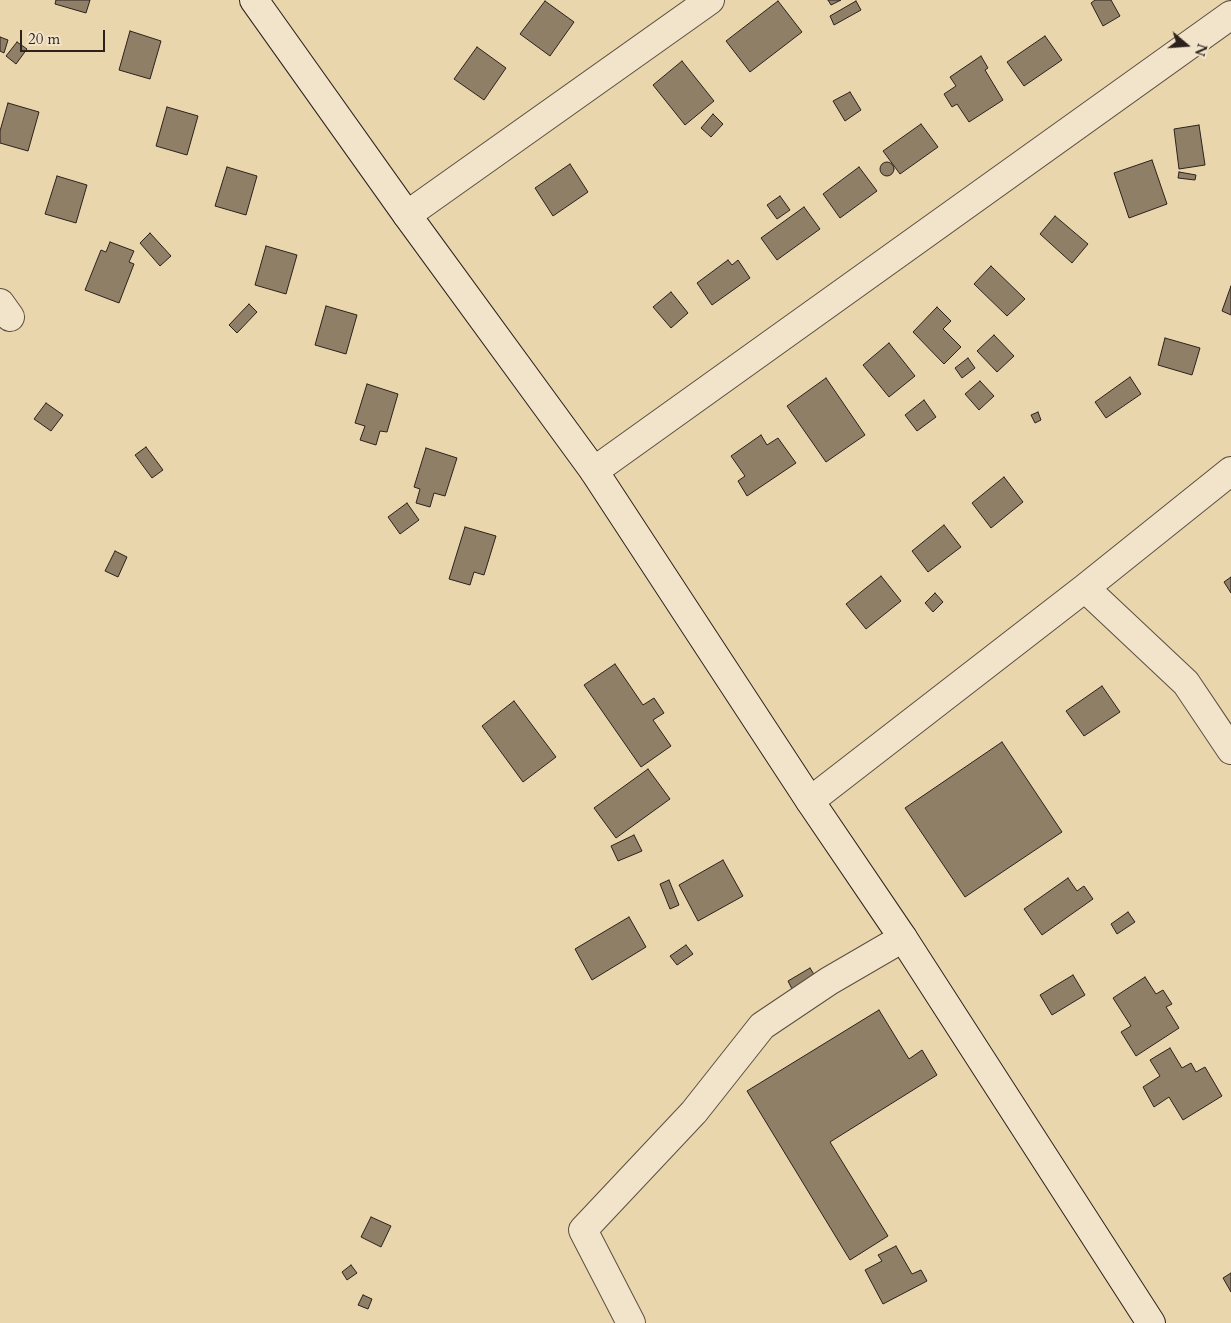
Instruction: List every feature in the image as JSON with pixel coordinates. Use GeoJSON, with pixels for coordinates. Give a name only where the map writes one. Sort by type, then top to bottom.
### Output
{"type":"FeatureCollection","features":[{"type":"Feature","properties":{"kind":"street"},"geometry":{"type":"LineString","coordinates":[[254,0],[407,215],[594,471],[903,938],[1151,1323]]}},
{"type":"Feature","properties":{"kind":"street"},"geometry":{"type":"LineString","coordinates":[[407,215],[710,0]]}},
{"type":"Feature","properties":{"kind":"street"},"geometry":{"type":"LineString","coordinates":[[594,471],[1231,15]]}},
{"type":"Feature","properties":{"kind":"street"},"geometry":{"type":"LineString","coordinates":[[810,800],[1086,588],[1231,471]]}},
{"type":"Feature","properties":{"kind":"street"},"geometry":{"type":"LineString","coordinates":[[1086,588],[1186,683],[1231,750]]}},
{"type":"Feature","properties":{"kind":"street"},"geometry":{"type":"LineString","coordinates":[[631,1323],[584,1230],[694,1112],[762,1026],[830,981],[903,938]]}},
{"type":"Feature","properties":{"kind":"building"},"geometry":{"type":"Polygon","coordinates":[[[56,0],[90,0],[86,13],[55,4],[56,0]]]}},
{"type":"Feature","properties":{"kind":"building"},"geometry":{"type":"Polygon","coordinates":[[[828,0],[841,0],[831,5],[828,0]]]}},
{"type":"Feature","properties":{"kind":"building"},"geometry":{"type":"Polygon","coordinates":[[[1095,0],[1111,0],[1120,16],[1103,26],[1091,3],[1095,0]]]}},
{"type":"Feature","properties":{"kind":"building"},"geometry":{"type":"Polygon","coordinates":[[[545,1],[574,22],[550,56],[520,34],[545,1]]]}},
{"type":"Feature","properties":{"kind":"building"},"geometry":{"type":"Polygon","coordinates":[[[778,1],[802,32],[750,72],[726,41],[778,1]]]}},
{"type":"Feature","properties":{"kind":"building"},"geometry":{"type":"Polygon","coordinates":[[[856,1],[861,10],[834,25],[830,16],[856,1]]]}},
{"type":"Feature","properties":{"kind":"building"},"geometry":{"type":"Polygon","coordinates":[[[130,31],[161,41],[150,79],[119,70],[130,31]]]}},
{"type":"Feature","properties":{"kind":"building"},"geometry":{"type":"Polygon","coordinates":[[[1045,36],[1062,60],[1024,86],[1007,62],[1045,36]]]}},
{"type":"Feature","properties":{"kind":"building"},"geometry":{"type":"Polygon","coordinates":[[[0,37],[8,40],[4,53],[0,51],[0,37]]]}},
{"type":"Feature","properties":{"kind":"building"},"geometry":{"type":"Polygon","coordinates":[[[17,42],[27,49],[16,64],[6,56],[17,42]]]}},
{"type":"Feature","properties":{"kind":"building"},"geometry":{"type":"Polygon","coordinates":[[[477,47],[506,68],[484,100],[454,79],[477,47]]]}},
{"type":"Feature","properties":{"kind":"building"},"geometry":{"type":"Polygon","coordinates":[[[981,56],[988,68],[985,70],[1003,100],[969,122],[957,104],[952,107],[944,94],[956,86],[950,77],[981,56]]]}},
{"type":"Feature","properties":{"kind":"building"},"geometry":{"type":"Polygon","coordinates":[[[682,61],[714,101],[685,125],[653,85],[682,61]]]}},
{"type":"Feature","properties":{"kind":"building"},"geometry":{"type":"Polygon","coordinates":[[[850,92],[861,110],[845,121],[833,101],[850,92]]]}},
{"type":"Feature","properties":{"kind":"building"},"geometry":{"type":"Polygon","coordinates":[[[8,103],[39,112],[28,151],[0,143],[0,131],[8,103]]]}},
{"type":"Feature","properties":{"kind":"building"},"geometry":{"type":"Polygon","coordinates":[[[167,107],[198,116],[187,155],[156,146],[167,107]]]}},
{"type":"Feature","properties":{"kind":"building"},"geometry":{"type":"Polygon","coordinates":[[[713,114],[723,124],[711,137],[701,128],[713,114]]]}},
{"type":"Feature","properties":{"kind":"building"},"geometry":{"type":"Polygon","coordinates":[[[921,124],[938,147],[900,174],[883,151],[921,124]]]}},
{"type":"Feature","properties":{"kind":"building"},"geometry":{"type":"Polygon","coordinates":[[[1199,125],[1205,165],[1179,169],[1174,129],[1199,125]]]}},
{"type":"Feature","properties":{"kind":"building"},"geometry":{"type":"Polygon","coordinates":[[[1152,160],[1167,204],[1129,218],[1114,173],[1152,160]]]}},
{"type":"Feature","properties":{"kind":"building"},"geometry":{"type":"Polygon","coordinates":[[[887,162],[892,164],[894,169],[892,174],[887,176],[882,174],[880,169],[882,164],[887,162]]]}},
{"type":"Feature","properties":{"kind":"building"},"geometry":{"type":"Polygon","coordinates":[[[570,164],[588,192],[553,216],[535,188],[570,164]]]}},
{"type":"Feature","properties":{"kind":"building"},"geometry":{"type":"Polygon","coordinates":[[[227,167],[257,176],[246,215],[215,206],[227,167]]]}},
{"type":"Feature","properties":{"kind":"building"},"geometry":{"type":"Polygon","coordinates":[[[859,167],[877,191],[840,218],[823,194],[859,167]]]}},
{"type":"Feature","properties":{"kind":"building"},"geometry":{"type":"Polygon","coordinates":[[[1179,172],[1196,175],[1195,180],[1178,178],[1179,172]]]}},
{"type":"Feature","properties":{"kind":"building"},"geometry":{"type":"Polygon","coordinates":[[[57,176],[87,185],[76,223],[45,214],[57,176]]]}},
{"type":"Feature","properties":{"kind":"building"},"geometry":{"type":"Polygon","coordinates":[[[780,196],[790,210],[777,219],[767,205],[780,196]]]}},
{"type":"Feature","properties":{"kind":"building"},"geometry":{"type":"Polygon","coordinates":[[[804,207],[820,229],[777,260],[761,238],[804,207]]]}},
{"type":"Feature","properties":{"kind":"building"},"geometry":{"type":"Polygon","coordinates":[[[1055,216],[1088,244],[1072,263],[1040,234],[1055,216]]]}},
{"type":"Feature","properties":{"kind":"building"},"geometry":{"type":"Polygon","coordinates":[[[150,233],[171,256],[160,266],[140,243],[150,233]]]}},
{"type":"Feature","properties":{"kind":"building"},"geometry":{"type":"Polygon","coordinates":[[[110,242],[134,251],[129,262],[134,264],[119,303],[85,290],[101,250],[106,252],[110,242]]]}},
{"type":"Feature","properties":{"kind":"building"},"geometry":{"type":"Polygon","coordinates":[[[266,246],[297,255],[286,294],[255,285],[266,246]]]}},
{"type":"Feature","properties":{"kind":"building"},"geometry":{"type":"Polygon","coordinates":[[[728,260],[732,265],[738,260],[750,278],[712,305],[697,283],[728,260]]]}},
{"type":"Feature","properties":{"kind":"building"},"geometry":{"type":"Polygon","coordinates":[[[991,266],[1025,299],[1007,316],[974,284],[991,266]]]}},
{"type":"Feature","properties":{"kind":"building"},"geometry":{"type":"Polygon","coordinates":[[[1231,286],[1231,315],[1222,311],[1231,286]]]}},
{"type":"Feature","properties":{"kind":"building"},"geometry":{"type":"Polygon","coordinates":[[[671,292],[688,313],[671,328],[653,307],[671,292]]]}},
{"type":"Feature","properties":{"kind":"building"},"geometry":{"type":"Polygon","coordinates":[[[249,304],[257,312],[237,333],[229,325],[249,304]]]}},
{"type":"Feature","properties":{"kind":"building"},"geometry":{"type":"Polygon","coordinates":[[[326,306],[357,315],[346,354],[315,345],[326,306]]]}},
{"type":"Feature","properties":{"kind":"building"},"geometry":{"type":"Polygon","coordinates":[[[937,307],[951,321],[943,329],[961,347],[944,364],[913,332],[937,307]]]}},
{"type":"Feature","properties":{"kind":"building"},"geometry":{"type":"Polygon","coordinates":[[[994,335],[1014,356],[997,372],[977,351],[994,335]]]}},
{"type":"Feature","properties":{"kind":"building"},"geometry":{"type":"Polygon","coordinates":[[[1165,338],[1200,348],[1192,375],[1158,365],[1165,338]]]}},
{"type":"Feature","properties":{"kind":"building"},"geometry":{"type":"Polygon","coordinates":[[[889,343],[915,376],[889,397],[863,365],[889,343]]]}},
{"type":"Feature","properties":{"kind":"building"},"geometry":{"type":"Polygon","coordinates":[[[968,358],[975,368],[962,378],[955,368],[968,358]]]}},
{"type":"Feature","properties":{"kind":"building"},"geometry":{"type":"Polygon","coordinates":[[[1130,377],[1141,394],[1106,418],[1095,402],[1130,377]]]}},
{"type":"Feature","properties":{"kind":"building"},"geometry":{"type":"Polygon","coordinates":[[[826,378],[865,435],[826,462],[787,406],[826,378]]]}},
{"type":"Feature","properties":{"kind":"building"},"geometry":{"type":"Polygon","coordinates":[[[980,381],[994,396],[979,410],[965,394],[980,381]]]}},
{"type":"Feature","properties":{"kind":"building"},"geometry":{"type":"Polygon","coordinates":[[[367,384],[398,394],[387,432],[380,431],[376,445],[360,440],[365,426],[355,423],[367,384]]]}},
{"type":"Feature","properties":{"kind":"building"},"geometry":{"type":"Polygon","coordinates":[[[924,400],[936,417],[917,431],[905,415],[924,400]]]}},
{"type":"Feature","properties":{"kind":"building"},"geometry":{"type":"Polygon","coordinates":[[[46,403],[63,415],[51,431],[34,419],[46,403]]]}},
{"type":"Feature","properties":{"kind":"building"},"geometry":{"type":"Polygon","coordinates":[[[1038,412],[1041,420],[1035,423],[1031,415],[1038,412]]]}},
{"type":"Feature","properties":{"kind":"building"},"geometry":{"type":"Polygon","coordinates":[[[761,435],[767,445],[778,438],[796,463],[747,496],[738,481],[745,476],[731,456],[761,435]]]}},
{"type":"Feature","properties":{"kind":"building"},"geometry":{"type":"Polygon","coordinates":[[[146,447],[163,470],[152,478],[135,455],[146,447]]]}},
{"type":"Feature","properties":{"kind":"building"},"geometry":{"type":"Polygon","coordinates":[[[426,448],[457,458],[445,496],[434,493],[430,507],[416,503],[420,489],[414,487],[426,448]]]}},
{"type":"Feature","properties":{"kind":"building"},"geometry":{"type":"Polygon","coordinates":[[[1004,477],[1023,502],[991,528],[972,503],[1004,477]]]}},
{"type":"Feature","properties":{"kind":"building"},"geometry":{"type":"Polygon","coordinates":[[[407,503],[419,520],[400,534],[388,517],[407,503]]]}},
{"type":"Feature","properties":{"kind":"building"},"geometry":{"type":"Polygon","coordinates":[[[944,525],[961,547],[928,572],[912,551],[944,525]]]}},
{"type":"Feature","properties":{"kind":"building"},"geometry":{"type":"Polygon","coordinates":[[[465,527],[496,536],[484,575],[474,572],[470,585],[449,579],[465,527]]]}},
{"type":"Feature","properties":{"kind":"building"},"geometry":{"type":"Polygon","coordinates":[[[115,551],[127,557],[118,577],[105,571],[115,551]]]}},
{"type":"Feature","properties":{"kind":"building"},"geometry":{"type":"Polygon","coordinates":[[[881,576],[901,601],[866,629],[846,604],[881,576]]]}},
{"type":"Feature","properties":{"kind":"building"},"geometry":{"type":"Polygon","coordinates":[[[1231,577],[1231,593],[1224,582],[1231,577]]]}},
{"type":"Feature","properties":{"kind":"building"},"geometry":{"type":"Polygon","coordinates":[[[935,593],[943,602],[933,612],[925,603],[935,593]]]}},
{"type":"Feature","properties":{"kind":"building"},"geometry":{"type":"Polygon","coordinates":[[[615,664],[643,705],[654,698],[664,713],[653,720],[671,746],[641,767],[584,685],[615,664]]]}},
{"type":"Feature","properties":{"kind":"building"},"geometry":{"type":"Polygon","coordinates":[[[1102,686],[1120,712],[1084,736],[1066,711],[1102,686]]]}},
{"type":"Feature","properties":{"kind":"building"},"geometry":{"type":"Polygon","coordinates":[[[514,701],[556,757],[523,782],[482,726],[514,701]]]}},
{"type":"Feature","properties":{"kind":"building"},"geometry":{"type":"Polygon","coordinates":[[[1002,742],[1062,832],[965,897],[905,808],[1002,742]]]}},
{"type":"Feature","properties":{"kind":"building"},"geometry":{"type":"Polygon","coordinates":[[[648,769],[670,799],[616,838],[594,808],[648,769]]]}},
{"type":"Feature","properties":{"kind":"building"},"geometry":{"type":"Polygon","coordinates":[[[634,835],[642,851],[618,861],[611,846],[634,835]]]}},
{"type":"Feature","properties":{"kind":"building"},"geometry":{"type":"Polygon","coordinates":[[[723,860],[743,896],[698,921],[679,885],[723,860]]]}},
{"type":"Feature","properties":{"kind":"building"},"geometry":{"type":"Polygon","coordinates":[[[1068,878],[1077,891],[1084,886],[1093,899],[1042,935],[1024,909],[1068,878]]]}},
{"type":"Feature","properties":{"kind":"building"},"geometry":{"type":"Polygon","coordinates":[[[669,880],[679,905],[670,909],[660,884],[669,880]]]}},
{"type":"Feature","properties":{"kind":"building"},"geometry":{"type":"Polygon","coordinates":[[[1128,912],[1135,922],[1117,934],[1111,924],[1128,912]]]}},
{"type":"Feature","properties":{"kind":"building"},"geometry":{"type":"Polygon","coordinates":[[[629,917],[646,947],[592,980],[575,949],[629,917]]]}},
{"type":"Feature","properties":{"kind":"building"},"geometry":{"type":"Polygon","coordinates":[[[686,945],[693,954],[677,965],[670,956],[686,945]]]}},
{"type":"Feature","properties":{"kind":"building"},"geometry":{"type":"Polygon","coordinates":[[[810,968],[815,976],[792,989],[788,981],[810,968]]]}},
{"type":"Feature","properties":{"kind":"building"},"geometry":{"type":"Polygon","coordinates":[[[1073,975],[1085,995],[1052,1015],[1040,995],[1073,975]]]}},
{"type":"Feature","properties":{"kind":"building"},"geometry":{"type":"Polygon","coordinates":[[[1145,977],[1156,994],[1163,990],[1172,1004],[1166,1007],[1179,1028],[1136,1056],[1121,1032],[1131,1026],[1113,998],[1145,977]]]}},
{"type":"Feature","properties":{"kind":"building"},"geometry":{"type":"Polygon","coordinates":[[[879,1010],[909,1059],[922,1050],[937,1075],[830,1142],[888,1236],[850,1260],[747,1091],[879,1010]]]}},
{"type":"Feature","properties":{"kind":"building"},"geometry":{"type":"Polygon","coordinates":[[[1170,1048],[1182,1068],[1191,1063],[1196,1072],[1205,1067],[1222,1096],[1183,1120],[1169,1097],[1154,1107],[1143,1087],[1160,1076],[1150,1060],[1170,1048]]]}},
{"type":"Feature","properties":{"kind":"building"},"geometry":{"type":"Polygon","coordinates":[[[371,1217],[391,1226],[381,1247],[361,1237],[371,1217]]]}},
{"type":"Feature","properties":{"kind":"building"},"geometry":{"type":"Polygon","coordinates":[[[896,1246],[912,1274],[921,1270],[927,1281],[883,1304],[865,1270],[882,1261],[878,1255],[896,1246]]]}},
{"type":"Feature","properties":{"kind":"building"},"geometry":{"type":"Polygon","coordinates":[[[351,1265],[357,1273],[347,1280],[342,1272],[351,1265]]]}},
{"type":"Feature","properties":{"kind":"building"},"geometry":{"type":"Polygon","coordinates":[[[1231,1273],[1231,1292],[1223,1278],[1231,1273]]]}},
{"type":"Feature","properties":{"kind":"building"},"geometry":{"type":"Polygon","coordinates":[[[363,1295],[372,1299],[368,1309],[358,1305],[363,1295]]]}}]}
